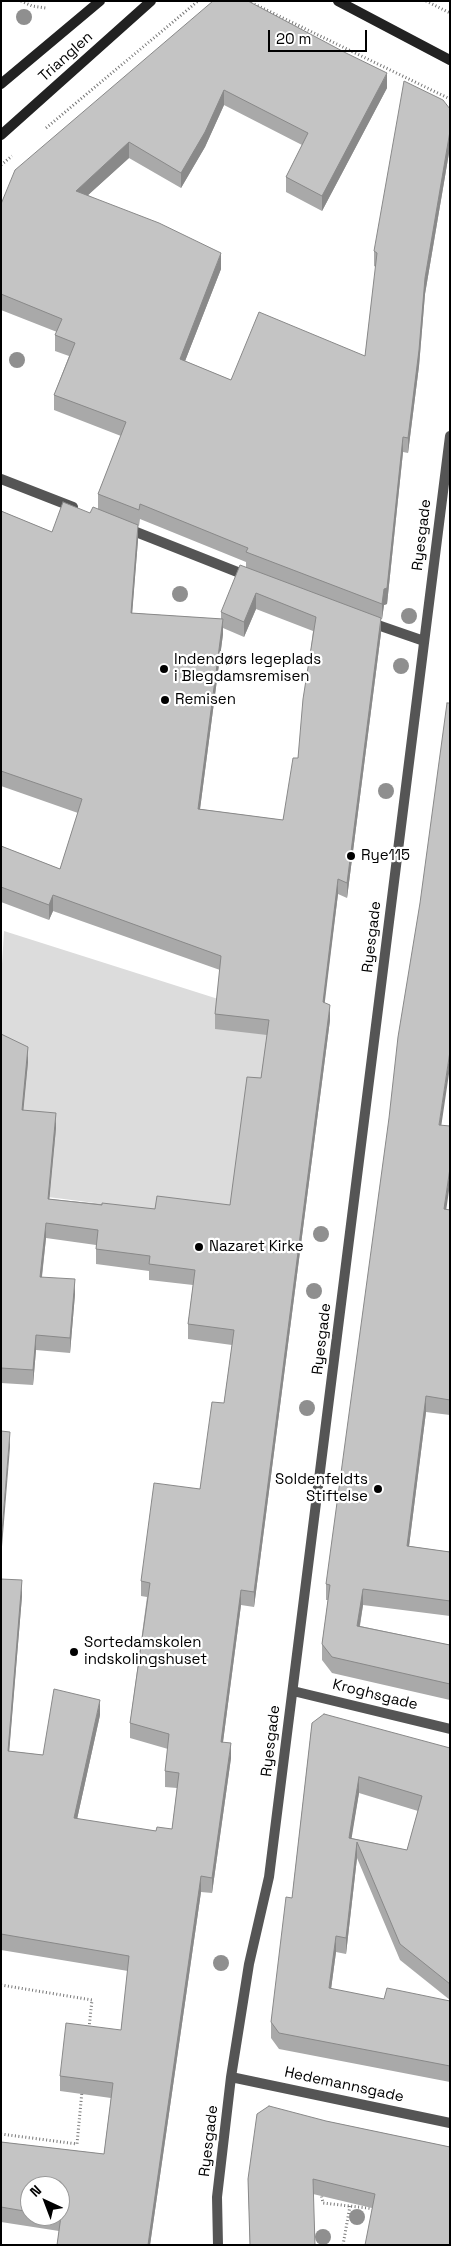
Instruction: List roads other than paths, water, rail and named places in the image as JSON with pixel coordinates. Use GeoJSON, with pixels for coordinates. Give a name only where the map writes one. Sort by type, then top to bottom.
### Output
{"type":"FeatureCollection","features":[{"type":"Feature","properties":{"kind":"street","name":"Trianglen"},"geometry":{"type":"LineString","coordinates":[[1,84],[100,1]]}},
{"type":"Feature","properties":{"kind":"street","name":"Trianglen"},"geometry":{"type":"LineString","coordinates":[[1,135],[151,1]]}},
{"type":"Feature","properties":{"kind":"street"},"geometry":{"type":"LineString","coordinates":[[338,1],[450,60]]}},
{"type":"Feature","properties":{"kind":"street","name":"Ryesgade"},"geometry":{"type":"LineString","coordinates":[[218,2245],[218,2197],[231,2077],[248,1964],[269,1877],[448,463],[449,441]]}},
{"type":"Feature","properties":{"kind":"street"},"geometry":{"type":"LineString","coordinates":[[1,479],[83,511]]}},
{"type":"Feature","properties":{"kind":"street"},"geometry":{"type":"LineString","coordinates":[[120,526],[256,580]]}},
{"type":"Feature","properties":{"kind":"street"},"geometry":{"type":"LineString","coordinates":[[356,617],[424,641]]}},
{"type":"Feature","properties":{"kind":"street","name":"Kroghsgade"},"geometry":{"type":"LineString","coordinates":[[293,1691],[450,1729]]}},
{"type":"Feature","properties":{"kind":"street","name":"Hedemannsgade"},"geometry":{"type":"LineString","coordinates":[[231,2077],[450,2123]]}},
{"type":"Feature","properties":{"kind":"place","name":"Indendørs legeplads i Blegdamsremisen"},"geometry":{"type":"Point","coordinates":[164,669]}},
{"type":"Feature","properties":{"kind":"place","name":"Remisen"},"geometry":{"type":"Point","coordinates":[165,700]}},
{"type":"Feature","properties":{"kind":"place","name":"Rye115"},"geometry":{"type":"Point","coordinates":[351,856]}},
{"type":"Feature","properties":{"kind":"place","name":"Nazaret Kirke"},"geometry":{"type":"Point","coordinates":[199,1247]}},
{"type":"Feature","properties":{"kind":"place","name":"Soldenfeldts Stiftelse"},"geometry":{"type":"Point","coordinates":[378,1489]}},
{"type":"Feature","properties":{"kind":"place","name":"Sortedamskolen indskolingshuset"},"geometry":{"type":"Point","coordinates":[74,1652]}}]}
